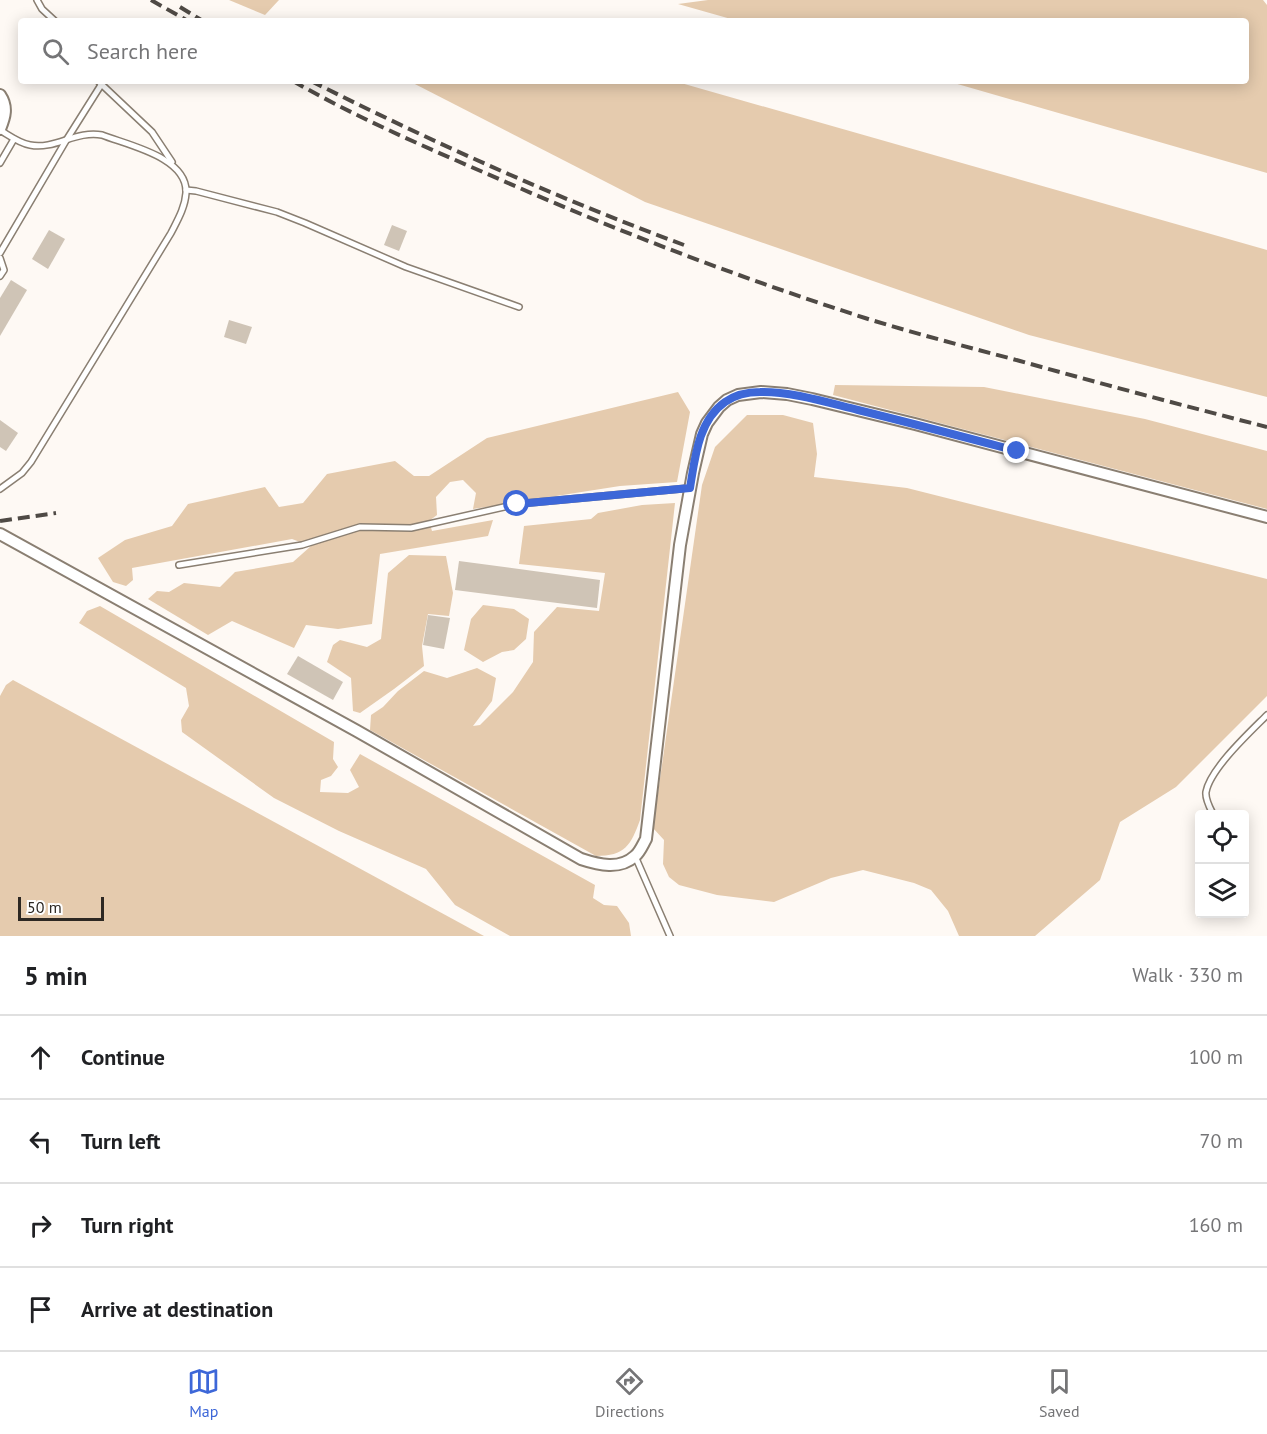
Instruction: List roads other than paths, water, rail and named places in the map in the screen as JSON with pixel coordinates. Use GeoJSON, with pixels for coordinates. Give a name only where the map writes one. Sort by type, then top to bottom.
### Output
{"type":"FeatureCollection","features":[{"type":"Feature","properties":{"kind":"street"},"geometry":{"type":"LineString","coordinates":[[0,95],[6,109],[0,130]]}},
{"type":"Feature","properties":{"kind":"street"},"geometry":{"type":"LineString","coordinates":[[0,534],[357,731],[581,859],[596,864],[616,865],[635,856],[646,839],[680,545],[690,488],[702,434],[712,415],[727,400],[738,395],[760,392],[796,396],[893,419],[1267,517]]}},
{"type":"Feature","properties":{"kind":"lane"},"geometry":{"type":"LineString","coordinates":[[38,0],[42,9],[52,18]]}},
{"type":"Feature","properties":{"kind":"lane"},"geometry":{"type":"LineString","coordinates":[[0,276],[4,270],[0,256],[99,84]]}},
{"type":"Feature","properties":{"kind":"lane"},"geometry":{"type":"LineString","coordinates":[[0,489],[22,473],[31,462],[171,233],[182,210],[186,190],[184,181],[152,132],[101,84]]}},
{"type":"Feature","properties":{"kind":"lane"},"geometry":{"type":"LineString","coordinates":[[0,130],[14,139],[33,146],[42,146],[83,134],[102,135],[159,156],[176,169]]}},
{"type":"Feature","properties":{"kind":"lane"},"geometry":{"type":"LineString","coordinates":[[0,163],[14,139]]}},
{"type":"Feature","properties":{"kind":"lane"},"geometry":{"type":"LineString","coordinates":[[186,190],[277,212],[406,267],[519,307]]}},
{"type":"Feature","properties":{"kind":"lane"},"geometry":{"type":"LineString","coordinates":[[179,565],[302,545],[360,526],[411,528],[517,504],[690,488]]}},
{"type":"Feature","properties":{"kind":"lane"},"geometry":{"type":"LineString","coordinates":[[1211,810],[1205,795],[1210,780],[1230,753],[1267,715]]}},
{"type":"Feature","properties":{"kind":"lane"},"geometry":{"type":"LineString","coordinates":[[635,856],[670,936]]}},
{"type":"Feature","properties":{"kind":"railway"},"geometry":{"type":"LineString","coordinates":[[151,0],[183,18]]}},
{"type":"Feature","properties":{"kind":"railway"},"geometry":{"type":"LineString","coordinates":[[180,7],[198,18]]}},
{"type":"Feature","properties":{"kind":"railway"},"geometry":{"type":"LineString","coordinates":[[299,84],[395,133],[544,199],[772,287],[903,330],[1267,427]]}},
{"type":"Feature","properties":{"kind":"railway"},"geometry":{"type":"LineString","coordinates":[[317,84],[495,168],[684,245]]}},
{"type":"Feature","properties":{"kind":"railway"},"geometry":{"type":"LineString","coordinates":[[0,521],[56,513]]}}]}
